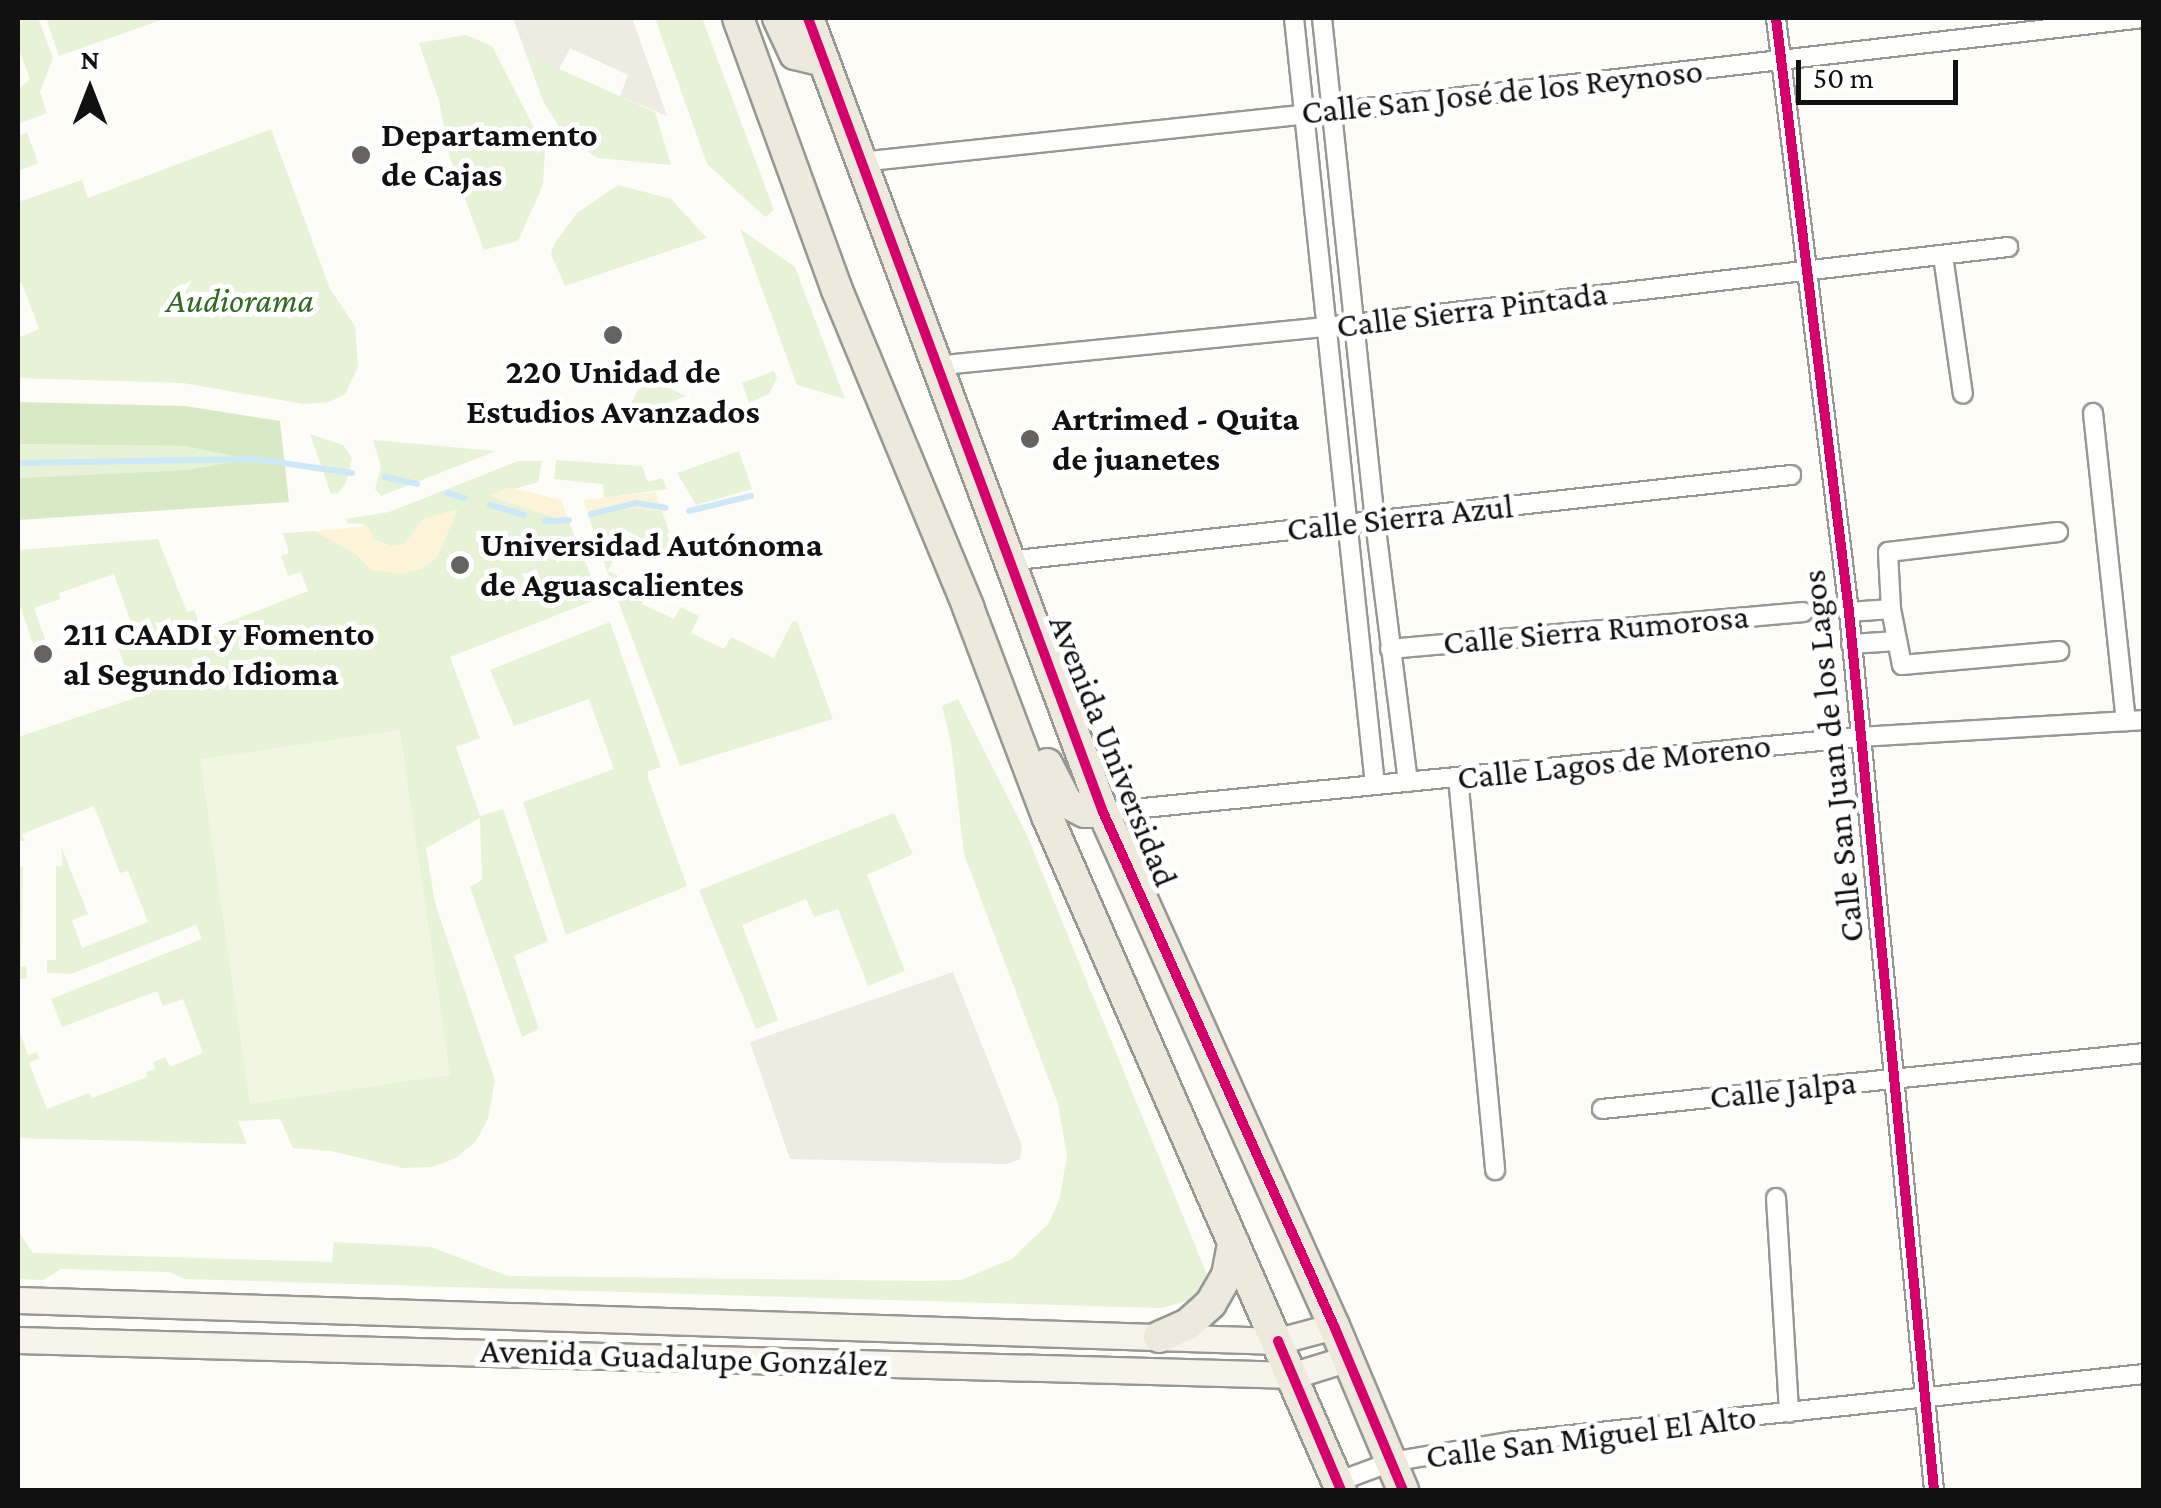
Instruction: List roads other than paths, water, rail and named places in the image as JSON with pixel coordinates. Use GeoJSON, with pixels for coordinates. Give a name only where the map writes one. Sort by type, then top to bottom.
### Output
{"type":"FeatureCollection","features":[{"type":"Feature","properties":{"kind":"main road"},"geometry":{"type":"LineString","coordinates":[[738,18],[836,290],[968,607],[1047,816],[1294,1374],[1339,1486]]}},
{"type":"Feature","properties":{"kind":"main road"},"geometry":{"type":"LineString","coordinates":[[778,18],[795,54],[824,61]]}},
{"type":"Feature","properties":{"kind":"main road","name":"Avenida Universidad"},"geometry":{"type":"LineString","coordinates":[[808,18],[934,366],[1103,812],[1334,1326],[1397,1476]]}},
{"type":"Feature","properties":{"kind":"main road"},"geometry":{"type":"LineString","coordinates":[[968,607],[998,642],[1059,794],[1076,809],[1103,812]]}},
{"type":"Feature","properties":{"kind":"main road"},"geometry":{"type":"LineString","coordinates":[[1159,1337],[1188,1324],[1211,1303],[1227,1275],[1233,1243]]}},
{"type":"Feature","properties":{"kind":"main road","name":"Avenida Guadalupe González"},"geometry":{"type":"LineString","coordinates":[[18,1300],[1278,1340],[1334,1326]]}},
{"type":"Feature","properties":{"kind":"main road"},"geometry":{"type":"LineString","coordinates":[[1048,1368],[1051,1334]]}},
{"type":"Feature","properties":{"kind":"main road","name":"Avenida Guadalupe González"},"geometry":{"type":"LineString","coordinates":[[18,1340],[1294,1374],[1348,1358]]}},
{"type":"Feature","properties":{"kind":"street"},"geometry":{"type":"LineString","coordinates":[[1294,18],[1375,785]]}},
{"type":"Feature","properties":{"kind":"street"},"geometry":{"type":"LineString","coordinates":[[1322,18],[1375,521],[1408,782]]}},
{"type":"Feature","properties":{"kind":"street","name":"Calle San Juan de los Lagos"},"geometry":{"type":"LineString","coordinates":[[1776,18],[1849,612],[1934,1490]]}},
{"type":"Feature","properties":{"kind":"street","name":"Calle San José de los Reynoso"},"geometry":{"type":"LineString","coordinates":[[860,162],[2144,18]]}},
{"type":"Feature","properties":{"kind":"street","name":"Calle Sierra Pintada"},"geometry":{"type":"LineString","coordinates":[[934,366],[1327,327],[2008,247]]}},
{"type":"Feature","properties":{"kind":"street"},"geometry":{"type":"LineString","coordinates":[[1943,256],[1962,394]]}},
{"type":"Feature","properties":{"kind":"street","name":"Calle Lagos de Moreno"},"geometry":{"type":"LineString","coordinates":[[1103,812],[1860,738],[2135,720],[2093,413]]}},
{"type":"Feature","properties":{"kind":"street","name":"Calle Sierra Azul"},"geometry":{"type":"LineString","coordinates":[[1008,561],[1791,475]]}},
{"type":"Feature","properties":{"kind":"street"},"geometry":{"type":"LineString","coordinates":[[2058,532],[1888,552],[1891,610],[1902,665],[2059,651]]}},
{"type":"Feature","properties":{"kind":"street"},"geometry":{"type":"LineString","coordinates":[[1849,612],[1891,610]]}},
{"type":"Feature","properties":{"kind":"street","name":"Calle Sierra Rumorosa"},"geometry":{"type":"LineString","coordinates":[[1390,649],[1803,612]]}},
{"type":"Feature","properties":{"kind":"street"},"geometry":{"type":"LineString","coordinates":[[1852,644],[1897,641]]}},
{"type":"Feature","properties":{"kind":"street"},"geometry":{"type":"LineString","coordinates":[[1458,777],[1495,1170]]}},
{"type":"Feature","properties":{"kind":"street","name":"Calle Jalpa"},"geometry":{"type":"LineString","coordinates":[[1602,1110],[2144,1054]]}},
{"type":"Feature","properties":{"kind":"street","name":"Calle San Miguel El Alto"},"geometry":{"type":"LineString","coordinates":[[1776,1198],[1789,1413]]}},
{"type":"Feature","properties":{"kind":"street","name":"Calle San Miguel El Alto"},"geometry":{"type":"LineString","coordinates":[[1339,1486],[1397,1476],[1516,1441],[2144,1374]]}},
{"type":"Feature","properties":{"kind":"waterway"},"geometry":{"type":"LineString","coordinates":[[18,463],[254,459],[352,473]]}},
{"type":"Feature","properties":{"kind":"waterway"},"geometry":{"type":"LineString","coordinates":[[385,477],[417,484]]}},
{"type":"Feature","properties":{"kind":"waterway"},"geometry":{"type":"LineString","coordinates":[[447,493],[464,498]]}},
{"type":"Feature","properties":{"kind":"waterway"},"geometry":{"type":"LineString","coordinates":[[689,511],[751,496]]}},
{"type":"Feature","properties":{"kind":"waterway"},"geometry":{"type":"LineString","coordinates":[[591,514],[636,503],[666,508]]}},
{"type":"Feature","properties":{"kind":"waterway"},"geometry":{"type":"LineString","coordinates":[[490,505],[524,515]]}},
{"type":"Feature","properties":{"kind":"waterway"},"geometry":{"type":"LineString","coordinates":[[545,521],[569,520]]}},
{"type":"Feature","properties":{"kind":"place","name":"Departamento de Cajas"},"geometry":{"type":"Point","coordinates":[361,155]}},
{"type":"Feature","properties":{"kind":"place","name":"220 Unidad de Estudios Avanzados"},"geometry":{"type":"Point","coordinates":[613,335]}},
{"type":"Feature","properties":{"kind":"place","name":"Artrimed - Quita de juanetes"},"geometry":{"type":"Point","coordinates":[1030,439]}},
{"type":"Feature","properties":{"kind":"place","name":"Universidad Autónoma de Aguascalientes"},"geometry":{"type":"Point","coordinates":[460,565]}},
{"type":"Feature","properties":{"kind":"place","name":"211 CAADI y Fomento al Segundo Idioma"},"geometry":{"type":"Point","coordinates":[43,654]}},
{"type":"Feature","properties":{"kind":"park label","name":"Audiorama"},"geometry":{"type":"Point","coordinates":[240,301]}}]}
